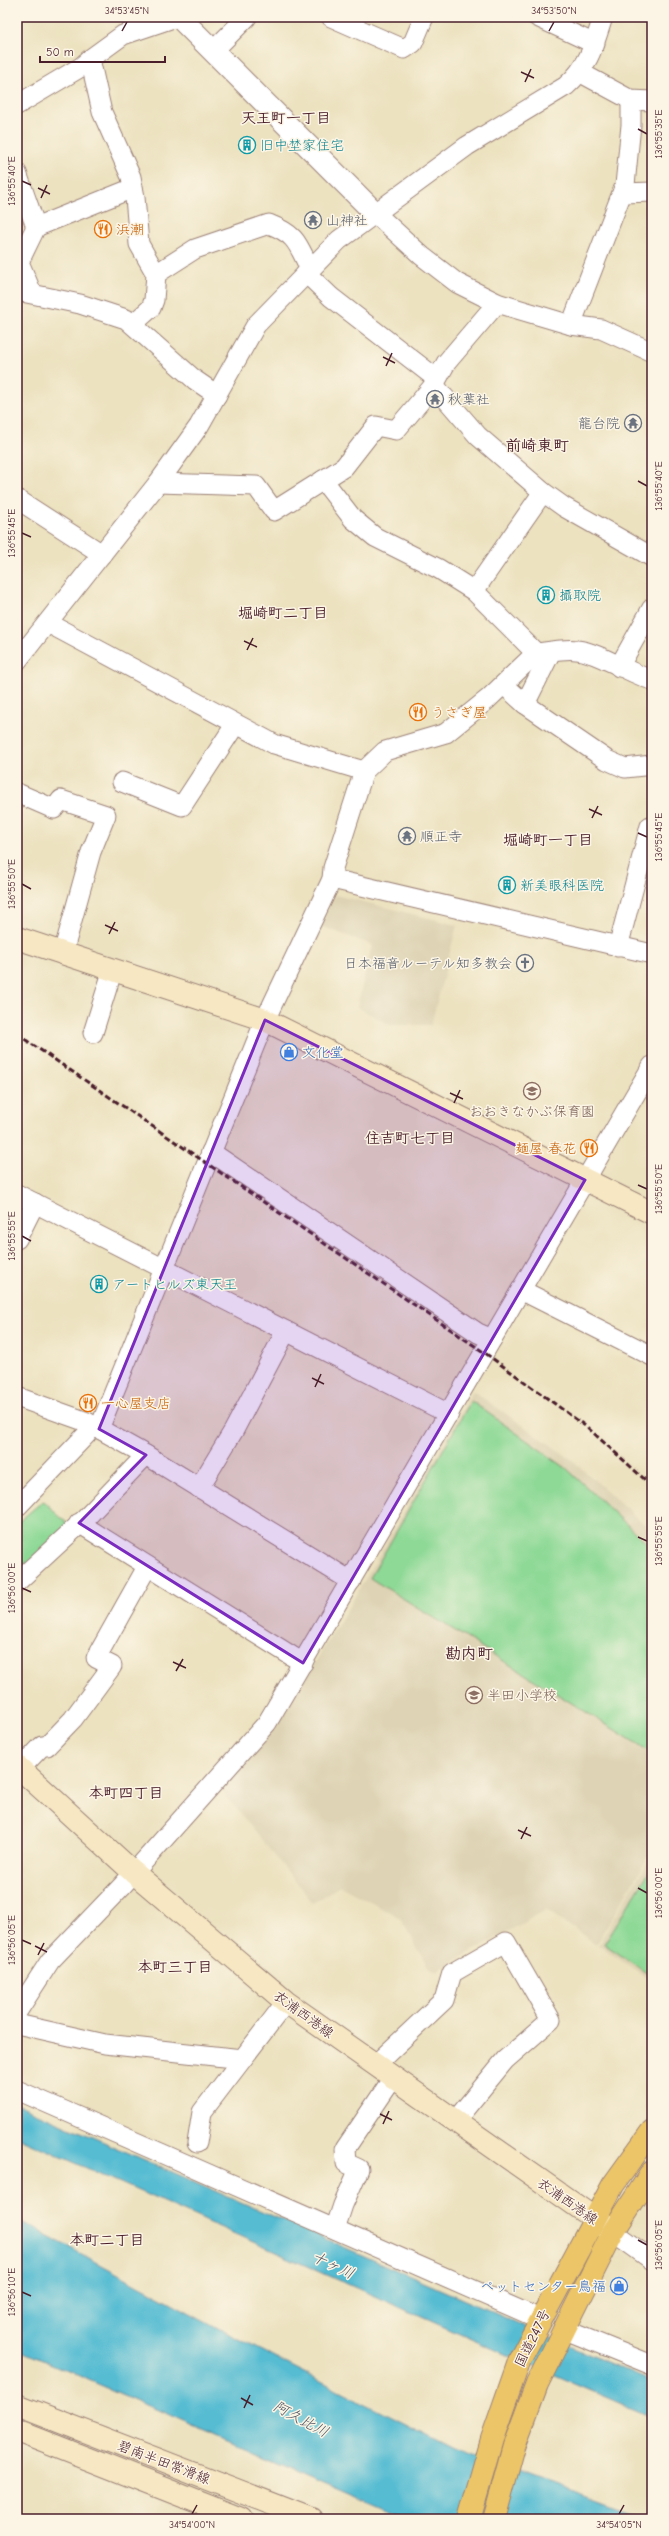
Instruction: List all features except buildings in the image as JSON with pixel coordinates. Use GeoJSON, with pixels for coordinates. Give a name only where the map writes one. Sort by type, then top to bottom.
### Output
{"type":"FeatureCollection","features":[{"type":"Feature","properties":{"kind":"highway","name":"国道247号"},"geometry":{"type":"LineString","coordinates":[[469,2519],[492,2439],[511,2382],[539,2323],[613,2185],[652,2131]]}},
{"type":"Feature","properties":{"kind":"highway","name":"国道247号"},"geometry":{"type":"LineString","coordinates":[[494,2519],[514,2446],[534,2392],[561,2333],[613,2232],[652,2172]]}},
{"type":"Feature","properties":{"kind":"main road"},"geometry":{"type":"LineString","coordinates":[[17,938],[265,1020],[652,1213]]}},
{"type":"Feature","properties":{"kind":"main road","name":"衣浦西港線"},"geometry":{"type":"LineString","coordinates":[[18,1767],[133,1872],[286,2002],[613,2232]]}},
{"type":"Feature","properties":{"kind":"main road","name":"碧南半田常滑線"},"geometry":{"type":"LineString","coordinates":[[17,2405],[311,2519]]}},
{"type":"Feature","properties":{"kind":"main road","name":"碧南半田常滑線"},"geometry":{"type":"LineString","coordinates":[[17,2431],[241,2519]]}},
{"type":"Feature","properties":{"kind":"main road","name":"碧南半田常滑線"},"geometry":{"type":"LineString","coordinates":[[209,2506],[233,2519]]}},
{"type":"Feature","properties":{"kind":"street"},"geometry":{"type":"LineString","coordinates":[[17,105],[81,67],[123,35],[176,17]]}},
{"type":"Feature","properties":{"kind":"street"},"geometry":{"type":"LineString","coordinates":[[179,17],[375,213],[422,256],[457,283],[497,303],[571,325],[602,329],[652,352]]}},
{"type":"Feature","properties":{"kind":"street"},"geometry":{"type":"LineString","coordinates":[[213,51],[247,17]]}},
{"type":"Feature","properties":{"kind":"street"},"geometry":{"type":"LineString","coordinates":[[331,17],[404,49],[413,43],[424,17]]}},
{"type":"Feature","properties":{"kind":"street"},"geometry":{"type":"LineString","coordinates":[[536,17],[594,44]]}},
{"type":"Feature","properties":{"kind":"street"},"geometry":{"type":"LineString","coordinates":[[17,661],[158,483],[217,395],[256,325],[339,240],[467,146],[559,92],[581,73],[594,44],[603,17]]}},
{"type":"Feature","properties":{"kind":"street"},"geometry":{"type":"LineString","coordinates":[[90,59],[102,112],[131,177],[139,244],[156,274],[154,300],[151,308],[133,324]]}},
{"type":"Feature","properties":{"kind":"street"},"geometry":{"type":"LineString","coordinates":[[581,73],[631,100],[652,101]]}},
{"type":"Feature","properties":{"kind":"street"},"geometry":{"type":"LineString","coordinates":[[571,325],[623,193],[631,125],[631,100]]}},
{"type":"Feature","properties":{"kind":"street"},"geometry":{"type":"LineString","coordinates":[[17,173],[36,227]]}},
{"type":"Feature","properties":{"kind":"street"},"geometry":{"type":"LineString","coordinates":[[133,188],[36,227],[19,262],[24,292],[80,304],[126,319],[195,380],[217,395]]}},
{"type":"Feature","properties":{"kind":"street"},"geometry":{"type":"LineString","coordinates":[[623,193],[652,192]]}},
{"type":"Feature","properties":{"kind":"street"},"geometry":{"type":"LineString","coordinates":[[156,274],[194,249],[269,224],[287,231],[294,237],[308,271],[331,297],[436,382],[478,436],[543,492],[564,507],[652,557]]}},
{"type":"Feature","properties":{"kind":"street"},"geometry":{"type":"LineString","coordinates":[[158,483],[256,486],[274,511],[344,467],[376,426],[396,430],[436,382],[446,363],[497,303]]}},
{"type":"Feature","properties":{"kind":"street"},"geometry":{"type":"LineString","coordinates":[[323,480],[352,519],[374,537],[439,569],[474,591],[544,652]]}},
{"type":"Feature","properties":{"kind":"street"},"geometry":{"type":"LineString","coordinates":[[474,591],[543,492]]}},
{"type":"Feature","properties":{"kind":"street"},"geometry":{"type":"LineString","coordinates":[[17,499],[102,554]]}},
{"type":"Feature","properties":{"kind":"street"},"geometry":{"type":"LineString","coordinates":[[619,667],[652,608]]}},
{"type":"Feature","properties":{"kind":"street"},"geometry":{"type":"LineString","coordinates":[[48,623],[236,725],[287,749],[364,771]]}},
{"type":"Feature","properties":{"kind":"street"},"geometry":{"type":"LineString","coordinates":[[17,1507],[86,1435],[96,1427],[265,1020],[332,879],[333,868],[364,771],[385,750],[446,733],[544,652],[577,650],[652,680]]}},
{"type":"Feature","properties":{"kind":"street"},"geometry":{"type":"LineString","coordinates":[[525,704],[544,652]]}},
{"type":"Feature","properties":{"kind":"street"},"geometry":{"type":"LineString","coordinates":[[504,685],[525,704],[607,760],[625,768],[652,765]]}},
{"type":"Feature","properties":{"kind":"street"},"geometry":{"type":"LineString","coordinates":[[122,782],[182,806],[236,725]]}},
{"type":"Feature","properties":{"kind":"street"},"geometry":{"type":"LineString","coordinates":[[17,793],[54,809],[61,800],[106,815],[91,852],[64,953]]}},
{"type":"Feature","properties":{"kind":"street"},"geometry":{"type":"LineString","coordinates":[[618,947],[650,826]]}},
{"type":"Feature","properties":{"kind":"street"},"geometry":{"type":"LineString","coordinates":[[332,879],[652,954]]}},
{"type":"Feature","properties":{"kind":"street"},"geometry":{"type":"LineString","coordinates":[[93,1033],[113,969]]}},
{"type":"Feature","properties":{"kind":"street"},"geometry":{"type":"LineString","coordinates":[[17,2012],[50,1961],[268,1723],[652,1066]]}},
{"type":"Feature","properties":{"kind":"street"},"geometry":{"type":"LineString","coordinates":[[211,1152],[478,1333],[492,1339]]}},
{"type":"Feature","properties":{"kind":"street"},"geometry":{"type":"LineString","coordinates":[[17,1194],[449,1414]]}},
{"type":"Feature","properties":{"kind":"street"},"geometry":{"type":"LineString","coordinates":[[17,1239],[35,1203]]}},
{"type":"Feature","properties":{"kind":"street"},"geometry":{"type":"LineString","coordinates":[[521,1290],[652,1356]]}},
{"type":"Feature","properties":{"kind":"street"},"geometry":{"type":"LineString","coordinates":[[199,1488],[234,1430],[286,1331]]}},
{"type":"Feature","properties":{"kind":"street"},"geometry":{"type":"LineString","coordinates":[[17,1396],[96,1427],[146,1455],[351,1581]]}},
{"type":"Feature","properties":{"kind":"street"},"geometry":{"type":"LineString","coordinates":[[17,1582],[79,1524],[146,1455]]}},
{"type":"Feature","properties":{"kind":"street"},"geometry":{"type":"LineString","coordinates":[[79,1524],[303,1663]]}},
{"type":"Feature","properties":{"kind":"street"},"geometry":{"type":"LineString","coordinates":[[18,1767],[42,1746],[47,1746],[73,1719],[112,1666],[96,1658],[147,1567]]}},
{"type":"Feature","properties":{"kind":"street"},"geometry":{"type":"LineString","coordinates":[[335,2229],[343,2205],[359,2170],[346,2163],[345,2149],[384,2071],[444,2000],[452,1973],[506,1942],[551,2020],[505,2060],[455,2121]]}},
{"type":"Feature","properties":{"kind":"street"},"geometry":{"type":"LineString","coordinates":[[197,2143],[202,2112],[286,2002]]}},
{"type":"Feature","properties":{"kind":"street"},"geometry":{"type":"LineString","coordinates":[[17,2024],[105,2044],[242,2059]]}},
{"type":"Feature","properties":{"kind":"street"},"geometry":{"type":"LineString","coordinates":[[17,2090],[335,2229],[539,2323]]}},
{"type":"Feature","properties":{"kind":"street"},"geometry":{"type":"LineString","coordinates":[[613,2232],[652,2260]]}},
{"type":"Feature","properties":{"kind":"street"},"geometry":{"type":"LineString","coordinates":[[561,2333],[652,2366]]}},
{"type":"Feature","properties":{"kind":"highlighted area"},"geometry":{"type":"Polygon","coordinates":[[[265,1020],[585,1180],[303,1663],[79,1523],[146,1455],[99,1429],[265,1020]]]}},
{"type":"Feature","properties":{"kind":"shaded area"},"geometry":{"type":"Polygon","coordinates":[[[335,895],[457,925],[431,1025],[390,1025],[357,1007],[372,945],[321,926],[335,895]]]}},
{"type":"Feature","properties":{"kind":"shaded area","name":"半田小学校"},"geometry":{"type":"Polygon","coordinates":[[[473,1391],[571,1459],[652,1531],[652,1851],[596,1944],[546,1910],[437,1971],[428,1967],[400,1918],[340,1886],[313,1903],[221,1790],[275,1729],[366,1578],[473,1391]]]}},
{"type":"Feature","properties":{"kind":"shaded area"},"geometry":{"type":"Polygon","coordinates":[[[652,1854],[652,1981],[598,1945],[652,1854]]]}},
{"type":"Feature","properties":{"kind":"green space"},"geometry":{"type":"Polygon","coordinates":[[[471,1401],[566,1468],[652,1548],[652,1753],[370,1578],[471,1401]]]}},
{"type":"Feature","properties":{"kind":"green space"},"geometry":{"type":"Polygon","coordinates":[[[43,1501],[70,1526],[17,1576],[17,1523],[43,1501]]]}},
{"type":"Feature","properties":{"kind":"green space"},"geometry":{"type":"Polygon","coordinates":[[[652,1867],[652,1976],[604,1944],[652,1867]]]}},
{"type":"Feature","properties":{"kind":"water","name":"十ヶ川"},"geometry":{"type":"Polygon","coordinates":[[[17,2104],[652,2382],[652,2417],[489,2347],[17,2137],[17,2104]]]}},
{"type":"Feature","properties":{"kind":"water","name":"阿久比川"},"geometry":{"type":"Polygon","coordinates":[[[17,2219],[242,2341],[455,2449],[646,2519],[410,2519],[17,2349],[17,2219]]]}},
{"type":"Feature","properties":{"kind":"railway"},"geometry":{"type":"LineString","coordinates":[[17,1034],[485,1353],[588,1428],[652,1486]]}},
{"type":"Feature","properties":{"kind":"place","name":"旧中埜家住宅"},"geometry":{"type":"Point","coordinates":[247,145]}},
{"type":"Feature","properties":{"kind":"place","name":"山神社"},"geometry":{"type":"Point","coordinates":[313,220]}},
{"type":"Feature","properties":{"kind":"place","name":"浜潮"},"geometry":{"type":"Point","coordinates":[103,229]}},
{"type":"Feature","properties":{"kind":"place","name":"秋葉社"},"geometry":{"type":"Point","coordinates":[435,399]}},
{"type":"Feature","properties":{"kind":"place","name":"龍台院"},"geometry":{"type":"Point","coordinates":[633,423]}},
{"type":"Feature","properties":{"kind":"place","name":"攝取院"},"geometry":{"type":"Point","coordinates":[546,595]}},
{"type":"Feature","properties":{"kind":"place","name":"うさぎ屋"},"geometry":{"type":"Point","coordinates":[418,712]}},
{"type":"Feature","properties":{"kind":"place","name":"順正寺"},"geometry":{"type":"Point","coordinates":[407,836]}},
{"type":"Feature","properties":{"kind":"place","name":"新美眼科医院"},"geometry":{"type":"Point","coordinates":[507,885]}},
{"type":"Feature","properties":{"kind":"place","name":"日本福音ルーテル知多教会"},"geometry":{"type":"Point","coordinates":[525,963]}},
{"type":"Feature","properties":{"kind":"place","name":"文化堂"},"geometry":{"type":"Point","coordinates":[289,1052]}},
{"type":"Feature","properties":{"kind":"place","name":"おおきなかぶ保育園"},"geometry":{"type":"Point","coordinates":[532,1091]}},
{"type":"Feature","properties":{"kind":"place","name":"麺屋 春花"},"geometry":{"type":"Point","coordinates":[589,1148]}},
{"type":"Feature","properties":{"kind":"place","name":"アートヒルズ東天王"},"geometry":{"type":"Point","coordinates":[99,1284]}},
{"type":"Feature","properties":{"kind":"place","name":"一心屋支店"},"geometry":{"type":"Point","coordinates":[88,1403]}},
{"type":"Feature","properties":{"kind":"place","name":"半田小学校"},"geometry":{"type":"Point","coordinates":[474,1695]}},
{"type":"Feature","properties":{"kind":"place","name":"ペットセンター鳥福"},"geometry":{"type":"Point","coordinates":[619,2286]}},
{"type":"Feature","properties":{"kind":"district","name":"天王町一丁目"},"geometry":{"type":"Point","coordinates":[286,118]}},
{"type":"Feature","properties":{"kind":"district","name":"前崎東町"},"geometry":{"type":"Point","coordinates":[537,445]}},
{"type":"Feature","properties":{"kind":"district","name":"堀崎町二丁目"},"geometry":{"type":"Point","coordinates":[283,613]}},
{"type":"Feature","properties":{"kind":"district","name":"堀崎町一丁目"},"geometry":{"type":"Point","coordinates":[548,840]}},
{"type":"Feature","properties":{"kind":"district","name":"住吉町七丁目"},"geometry":{"type":"Point","coordinates":[410,1138]}},
{"type":"Feature","properties":{"kind":"district","name":"勘内町"},"geometry":{"type":"Point","coordinates":[469,1653]}},
{"type":"Feature","properties":{"kind":"district","name":"本町四丁目"},"geometry":{"type":"Point","coordinates":[126,1793]}},
{"type":"Feature","properties":{"kind":"district","name":"本町三丁目"},"geometry":{"type":"Point","coordinates":[175,1967]}},
{"type":"Feature","properties":{"kind":"district","name":"本町二丁目"},"geometry":{"type":"Point","coordinates":[107,2240]}}]}
